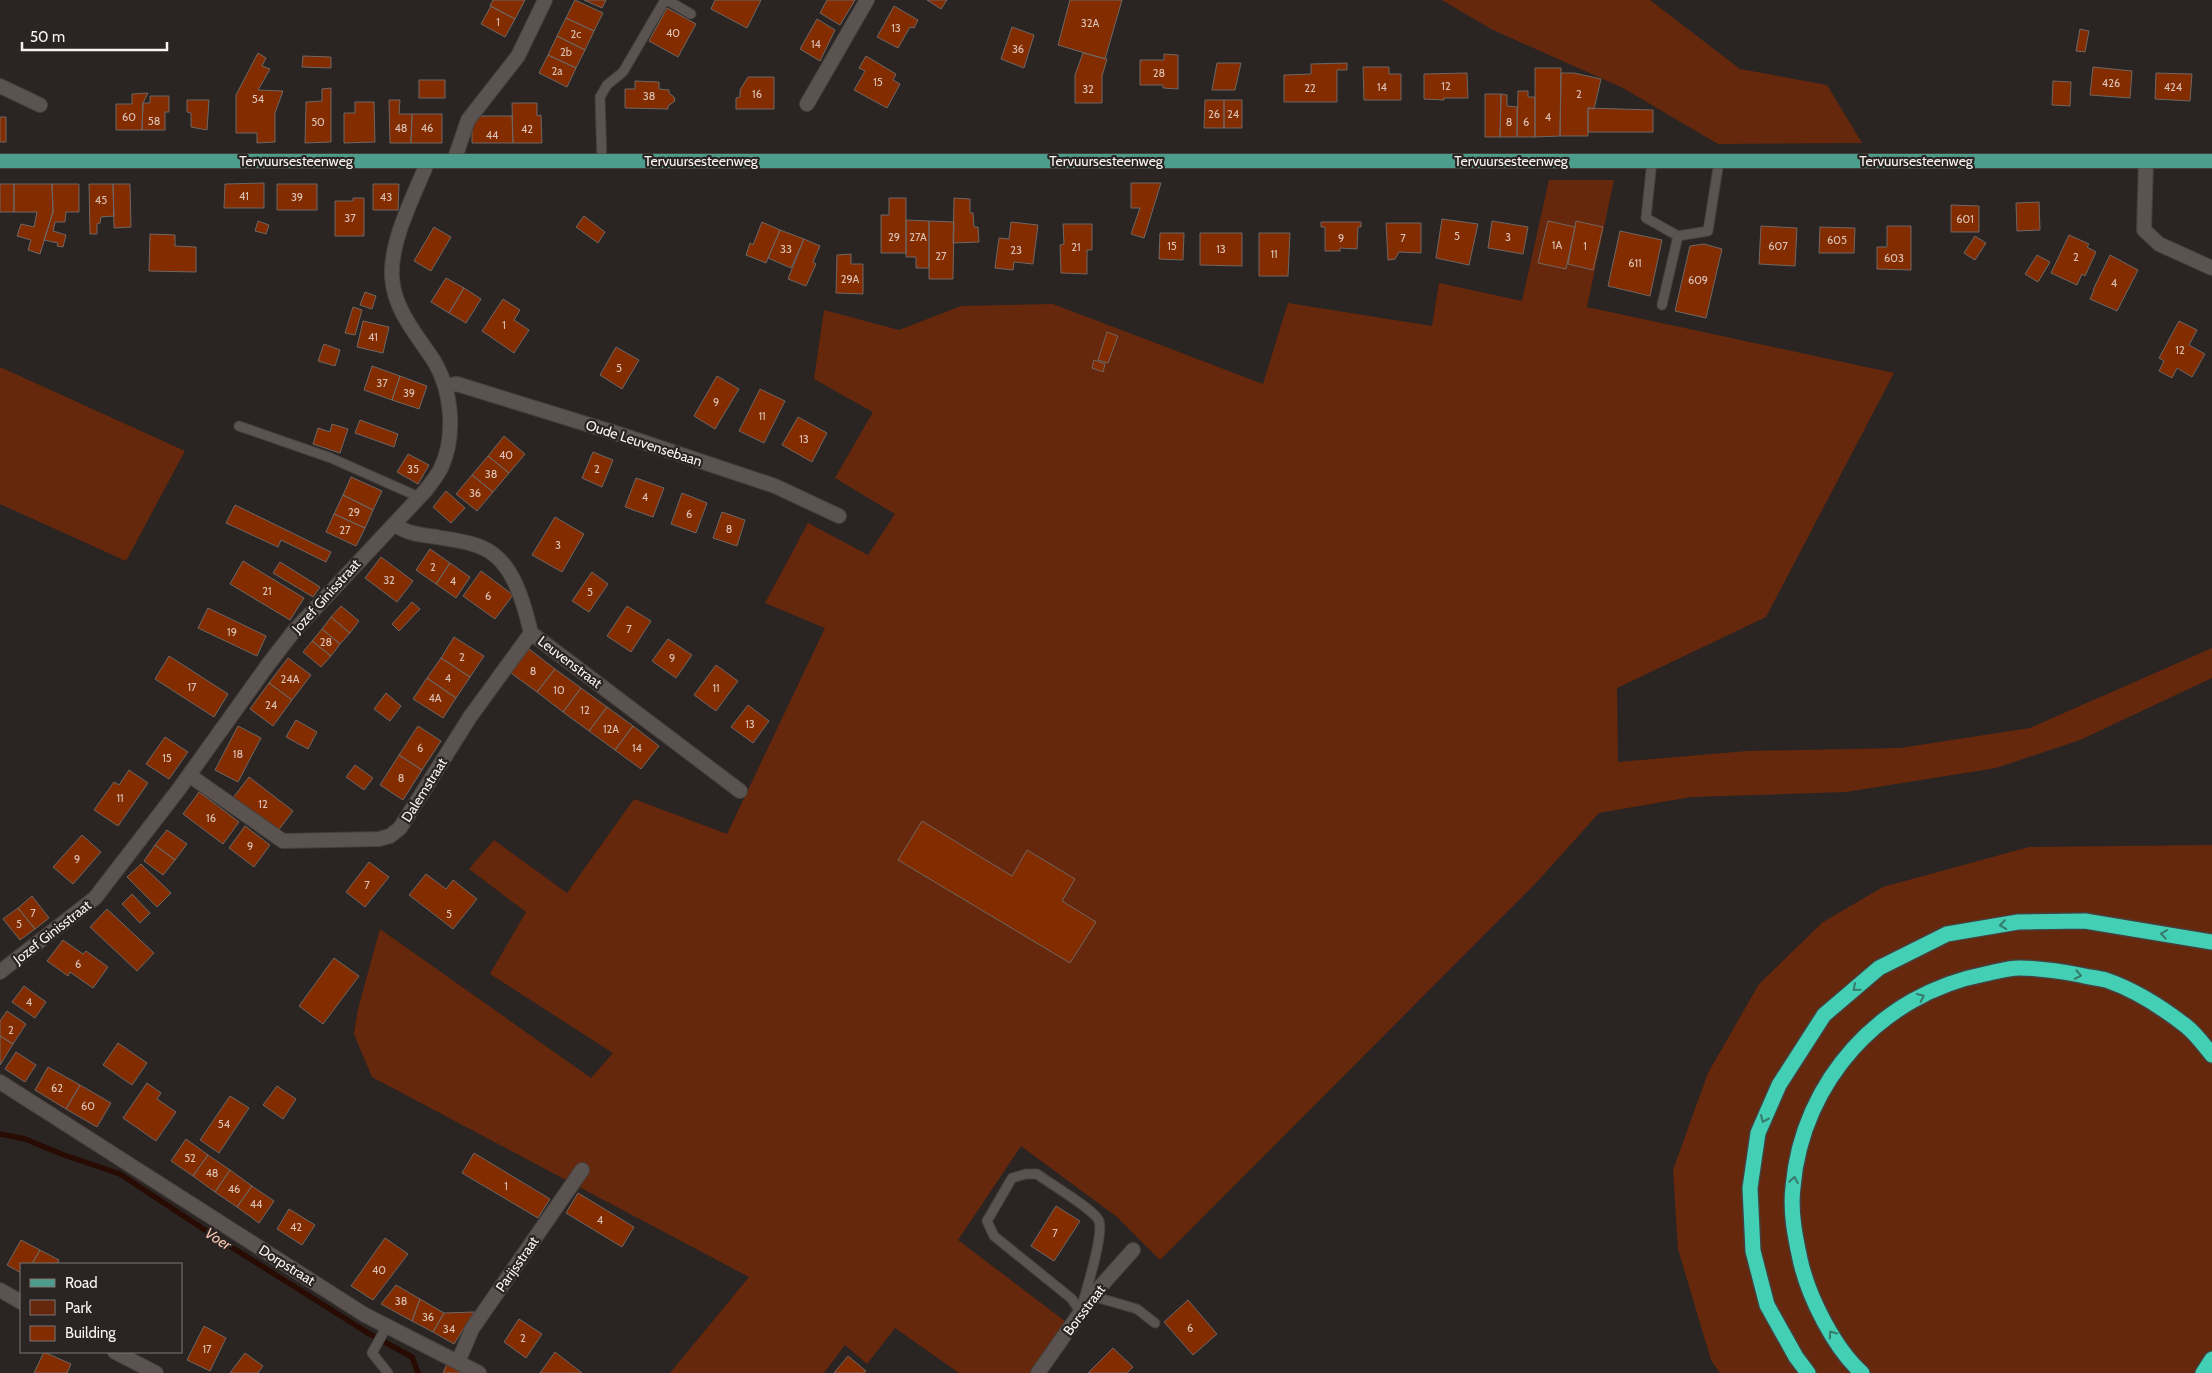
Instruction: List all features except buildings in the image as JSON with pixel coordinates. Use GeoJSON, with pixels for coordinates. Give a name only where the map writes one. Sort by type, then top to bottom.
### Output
{"type":"FeatureCollection","features":[{"type":"Feature","properties":{"kind":"highway"},"geometry":{"type":"LineString","coordinates":[[1808,1373],[1796,1357],[1767,1305],[1753,1251],[1750,1188],[1758,1133],[1779,1085],[1824,1015],[1879,968],[1947,934],[2018,922],[2085,921],[2212,942]]}},
{"type":"Feature","properties":{"kind":"highway"},"geometry":{"type":"LineString","coordinates":[[1862,1373],[1855,1367],[1825,1323],[1805,1281],[1795,1233],[1792,1188],[1800,1146],[1812,1110],[1833,1073],[1877,1024],[1901,1006],[1957,980],[2017,968],[2054,971],[2106,980],[2149,1000],[2187,1027],[2212,1055]]}},
{"type":"Feature","properties":{"kind":"highway"},"geometry":{"type":"LineString","coordinates":[[2203,1373],[2212,1359]]}},
{"type":"Feature","properties":{"kind":"main road","name":"Tervuursesteenweg"},"geometry":{"type":"LineString","coordinates":[[0,161],[2212,161]]}},
{"type":"Feature","properties":{"kind":"street"},"geometry":{"type":"LineString","coordinates":[[454,161],[468,120],[518,56],[545,0]]}},
{"type":"Feature","properties":{"kind":"street"},"geometry":{"type":"LineString","coordinates":[[807,104],[867,0]]}},
{"type":"Feature","properties":{"kind":"street"},"geometry":{"type":"LineString","coordinates":[[0,86],[40,105]]}},
{"type":"Feature","properties":{"kind":"street","name":"Jozef Ginisstraat"},"geometry":{"type":"LineString","coordinates":[[0,972],[96,898],[294,631],[419,497],[441,469],[447,452],[450,410],[445,386],[436,364],[402,313],[392,278],[392,258],[399,234],[428,161]]}},
{"type":"Feature","properties":{"kind":"street"},"geometry":{"type":"LineString","coordinates":[[2146,161],[2144,230],[2159,244],[2212,268]]}},
{"type":"Feature","properties":{"kind":"street","name":"Oude Leuvensebaan"},"geometry":{"type":"LineString","coordinates":[[445,386],[457,384],[622,435],[776,486],[839,516]]}},
{"type":"Feature","properties":{"kind":"street","name":"Leuvenstraat"},"geometry":{"type":"LineString","coordinates":[[394,524],[404,532],[464,542],[484,548],[502,562],[516,585],[526,610],[531,633],[740,791]]}},
{"type":"Feature","properties":{"kind":"street","name":"Dalemstraat"},"geometry":{"type":"LineString","coordinates":[[189,775],[283,840],[379,839],[390,836],[400,828],[470,717],[531,633]]}},
{"type":"Feature","properties":{"kind":"street","name":"Dorpstraat"},"geometry":{"type":"LineString","coordinates":[[0,1082],[263,1251],[365,1314],[384,1330],[479,1373]]}},
{"type":"Feature","properties":{"kind":"street","name":"Parijsstraat"},"geometry":{"type":"LineString","coordinates":[[458,1362],[472,1329],[582,1170]]}},
{"type":"Feature","properties":{"kind":"street","name":"Borsstraat"},"geometry":{"type":"LineString","coordinates":[[1038,1373],[1092,1296],[1133,1250]]}},
{"type":"Feature","properties":{"kind":"street"},"geometry":{"type":"LineString","coordinates":[[0,1290],[20,1301]]}},
{"type":"Feature","properties":{"kind":"street"},"geometry":{"type":"LineString","coordinates":[[117,1353],[156,1373]]}},
{"type":"Feature","properties":{"kind":"lane"},"geometry":{"type":"LineString","coordinates":[[602,161],[600,97],[607,85],[623,72],[666,0],[691,14]]}},
{"type":"Feature","properties":{"kind":"lane"},"geometry":{"type":"LineString","coordinates":[[1652,161],[1646,218],[1678,236],[1708,231],[1719,161]]}},
{"type":"Feature","properties":{"kind":"lane"},"geometry":{"type":"LineString","coordinates":[[1662,305],[1678,236]]}},
{"type":"Feature","properties":{"kind":"lane"},"geometry":{"type":"LineString","coordinates":[[239,426],[331,458],[419,497]]}},
{"type":"Feature","properties":{"kind":"lane"},"geometry":{"type":"LineString","coordinates":[[1026,1174],[1037,1174],[1092,1212],[1099,1221],[1100,1236],[1080,1312],[1072,1299],[994,1236],[987,1221],[1012,1178],[1026,1174]]}},
{"type":"Feature","properties":{"kind":"lane"},"geometry":{"type":"LineString","coordinates":[[1092,1296],[1137,1309],[1155,1323]]}},
{"type":"Feature","properties":{"kind":"lane"},"geometry":{"type":"LineString","coordinates":[[384,1330],[372,1353],[388,1373]]}},
{"type":"Feature","properties":{"kind":"green space"},"geometry":{"type":"Polygon","coordinates":[[[1442,0],[1650,0],[1740,69],[1827,85],[1862,143],[1718,144],[1623,88],[1491,29],[1442,0]]]}},
{"type":"Feature","properties":{"kind":"green space"},"geometry":{"type":"Polygon","coordinates":[[[1549,180],[1614,180],[1587,307],[1894,373],[1766,617],[1617,688],[1618,762],[1747,751],[1900,748],[2030,728],[2212,648],[2212,678],[2080,740],[1996,768],[1846,792],[1691,797],[1599,813],[1535,884],[1160,1260],[1117,1217],[1021,1146],[958,1240],[1066,1322],[1034,1373],[959,1373],[895,1328],[867,1364],[845,1345],[824,1373],[670,1373],[749,1277],[372,1077],[354,1034],[358,1009],[380,929],[591,1078],[613,1053],[490,974],[526,912],[469,869],[494,840],[567,893],[634,799],[727,834],[825,628],[765,603],[808,523],[868,555],[895,514],[835,478],[873,412],[814,379],[824,310],[899,330],[961,306],[1053,304],[1263,384],[1288,303],[1432,326],[1439,283],[1522,301],[1549,180]]]}},
{"type":"Feature","properties":{"kind":"green space"},"geometry":{"type":"Polygon","coordinates":[[[0,367],[185,451],[126,561],[0,504],[0,367]]]}},
{"type":"Feature","properties":{"kind":"green space"},"geometry":{"type":"Polygon","coordinates":[[[2212,845],[2212,1373],[1720,1373],[1711,1360],[1678,1249],[1673,1170],[1708,1073],[1759,984],[1823,922],[1883,887],[2029,847],[2212,845]]]}},
{"type":"Feature","properties":{"kind":"waterway","name":"Voer"},"geometry":{"type":"LineString","coordinates":[[0,1134],[25,1139],[64,1155],[120,1174],[217,1238],[368,1333],[412,1357],[418,1373]]}}]}
